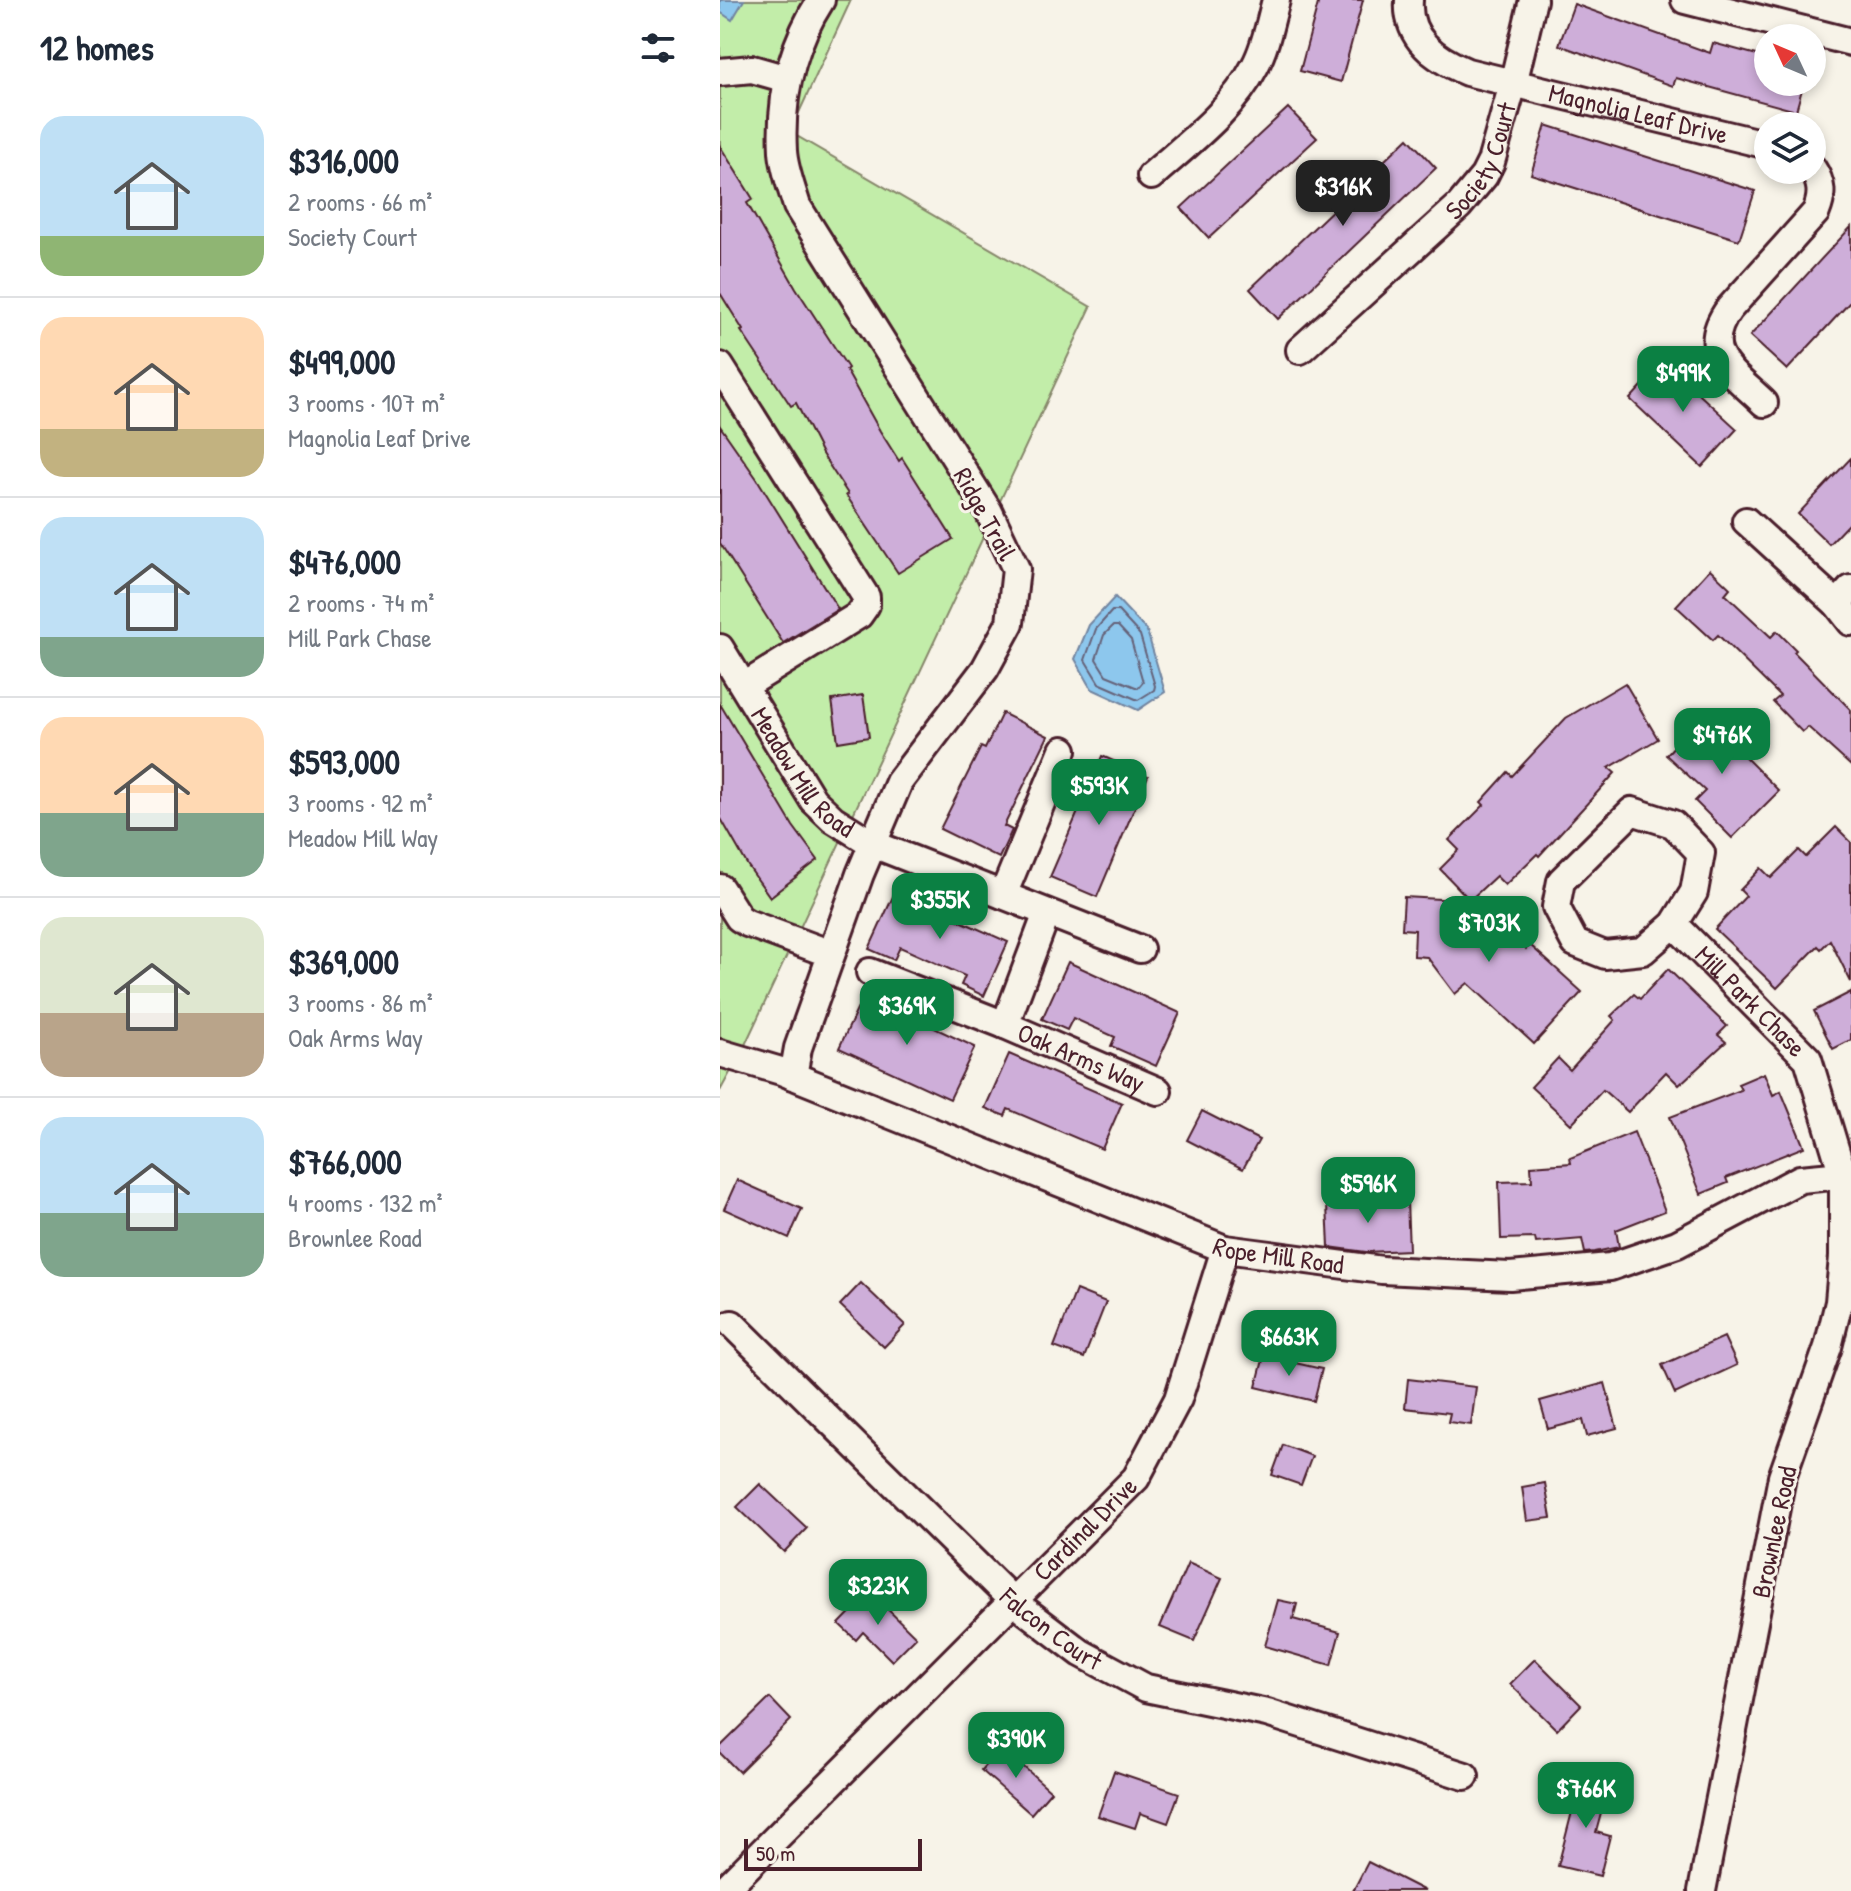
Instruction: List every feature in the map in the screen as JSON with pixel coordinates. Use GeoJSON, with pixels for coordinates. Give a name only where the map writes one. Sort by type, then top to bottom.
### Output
{"type":"FeatureCollection","features":[{"type":"Feature","properties":{"kind":"street","name":"Ridge Trail"},"geometry":{"type":"LineString","coordinates":[[793,1076],[798,1048],[831,954],[899,782],[985,669],[1010,623],[1016,569],[989,512],[797,206],[783,153],[787,79],[791,61],[821,0]]}},
{"type":"Feature","properties":{"kind":"street"},"geometry":{"type":"LineString","coordinates":[[1151,176],[1222,112],[1239,92],[1255,66],[1266,39],[1276,0]]}},
{"type":"Feature","properties":{"kind":"street","name":"Magnolia Leaf Drive"},"geometry":{"type":"LineString","coordinates":[[1409,0],[1412,25],[1420,41],[1430,52],[1467,72],[1754,142]]}},
{"type":"Feature","properties":{"kind":"street","name":"Society Court"},"geometry":{"type":"LineString","coordinates":[[1300,350],[1472,192],[1491,162],[1533,0]]}},
{"type":"Feature","properties":{"kind":"street"},"geometry":{"type":"LineString","coordinates":[[1685,0],[1851,42]]}},
{"type":"Feature","properties":{"kind":"street"},"geometry":{"type":"LineString","coordinates":[[720,72],[752,69],[787,79]]}},
{"type":"Feature","properties":{"kind":"street"},"geometry":{"type":"LineString","coordinates":[[1764,403],[1722,362],[1716,352],[1719,322],[1816,212],[1822,197],[1820,184]]}},
{"type":"Feature","properties":{"kind":"street"},"geometry":{"type":"LineString","coordinates":[[720,366],[866,597],[866,605],[859,615],[744,686]]}},
{"type":"Feature","properties":{"kind":"street"},"geometry":{"type":"LineString","coordinates":[[1746,521],[1846,605]]}},
{"type":"Feature","properties":{"kind":"street","name":"Meadow Mill Road"},"geometry":{"type":"LineString","coordinates":[[720,648],[813,800],[833,819],[873,844],[1140,949]]}},
{"type":"Feature","properties":{"kind":"street"},"geometry":{"type":"LineString","coordinates":[[1003,895],[1063,750]]}},
{"type":"Feature","properties":{"kind":"street","name":"Mill Park Chase"},"geometry":{"type":"LineString","coordinates":[[1632,811],[1673,824],[1701,853],[1694,892],[1674,924],[1643,951],[1605,955],[1575,943],[1556,907],[1561,881],[1632,811]]}},
{"type":"Feature","properties":{"kind":"street"},"geometry":{"type":"LineString","coordinates":[[720,888],[739,918],[747,923],[831,954]]}},
{"type":"Feature","properties":{"kind":"street"},"geometry":{"type":"LineString","coordinates":[[1005,1025],[1047,913]]}},
{"type":"Feature","properties":{"kind":"street","name":"Mill Park Chase"},"geometry":{"type":"LineString","coordinates":[[1674,924],[1808,1059],[1847,1173]]}},
{"type":"Feature","properties":{"kind":"street","name":"Oak Arms Way"},"geometry":{"type":"LineString","coordinates":[[870,972],[1005,1025],[1158,1091]]}},
{"type":"Feature","properties":{"kind":"street","name":"Rope Mill Road"},"geometry":{"type":"LineString","coordinates":[[720,1053],[793,1076],[1225,1249],[1411,1271],[1510,1276],[1610,1267],[1677,1244],[1800,1179],[1847,1173]]}},
{"type":"Feature","properties":{"kind":"street","name":"Brownlee Road"},"geometry":{"type":"LineString","coordinates":[[1702,1891],[1782,1477],[1828,1347],[1839,1302],[1847,1173]]}},
{"type":"Feature","properties":{"kind":"street","name":"Cardinal Drive"},"geometry":{"type":"LineString","coordinates":[[723,1891],[1136,1478],[1178,1399],[1225,1249]]}},
{"type":"Feature","properties":{"kind":"street","name":"Falcon Court"},"geometry":{"type":"LineString","coordinates":[[732,1324],[1014,1602],[1081,1653],[1146,1688],[1267,1713],[1465,1776]]}},
{"type":"Feature","properties":{"kind":"green space"},"geometry":{"type":"Polygon","coordinates":[[[720,0],[851,0],[790,132],[1091,307],[744,1047],[720,1091],[720,0]]]}},
{"type":"Feature","properties":{"kind":"water"},"geometry":{"type":"Polygon","coordinates":[[[720,0],[744,0],[732,20],[720,12],[720,0]]]}},
{"type":"Feature","properties":{"kind":"water"},"geometry":{"type":"Polygon","coordinates":[[[1115,597],[1147,631],[1165,692],[1138,710],[1092,689],[1075,659],[1089,625],[1115,597]]]}},
{"type":"Feature","properties":{"kind":"building"},"geometry":{"type":"Polygon","coordinates":[[[1319,0],[1363,0],[1341,82],[1300,71],[1319,0]]]}},
{"type":"Feature","properties":{"kind":"building"},"geometry":{"type":"Polygon","coordinates":[[[1574,4],[1710,53],[1713,43],[1754,54],[1754,96],[1800,96],[1796,111],[1676,78],[1673,86],[1559,45],[1574,4]]]}},
{"type":"Feature","properties":{"kind":"building"},"geometry":{"type":"Polygon","coordinates":[[[1288,108],[1317,138],[1209,238],[1181,208],[1288,108]]]}},
{"type":"Feature","properties":{"kind":"building"},"geometry":{"type":"Polygon","coordinates":[[[1546,125],[1755,191],[1739,240],[1531,174],[1546,125]]]}},
{"type":"Feature","properties":{"kind":"building"},"geometry":{"type":"Polygon","coordinates":[[[1408,138],[1436,168],[1278,319],[1250,289],[1408,138]]]}},
{"type":"Feature","properties":{"kind":"building"},"geometry":{"type":"Polygon","coordinates":[[[720,146],[753,199],[747,203],[796,288],[848,368],[846,370],[880,431],[899,461],[902,458],[953,539],[898,573],[846,495],[796,403],[791,406],[741,331],[720,293],[720,146]]]}},
{"type":"Feature","properties":{"kind":"building"},"geometry":{"type":"Polygon","coordinates":[[[1851,227],[1851,301],[1787,370],[1750,336],[1851,227]]]}},
{"type":"Feature","properties":{"kind":"building"},"geometry":{"type":"Polygon","coordinates":[[[1664,362],[1737,429],[1702,467],[1630,399],[1664,362]]]}},
{"type":"Feature","properties":{"kind":"building"},"geometry":{"type":"Polygon","coordinates":[[[720,426],[838,609],[783,643],[720,543],[720,426]]]}},
{"type":"Feature","properties":{"kind":"building"},"geometry":{"type":"Polygon","coordinates":[[[1851,458],[1851,521],[1829,544],[1798,514],[1851,458]]]}},
{"type":"Feature","properties":{"kind":"building"},"geometry":{"type":"Polygon","coordinates":[[[1710,569],[1730,588],[1725,594],[1771,637],[1777,631],[1851,710],[1851,766],[1808,727],[1802,732],[1773,702],[1780,696],[1718,635],[1713,640],[1676,606],[1710,569]]]}},
{"type":"Feature","properties":{"kind":"building"},"geometry":{"type":"Polygon","coordinates":[[[1625,683],[1658,739],[1609,768],[1615,773],[1539,856],[1537,854],[1505,885],[1496,876],[1470,900],[1440,869],[1459,850],[1449,840],[1484,805],[1481,802],[1508,772],[1512,776],[1566,718],[1625,683]]]}},
{"type":"Feature","properties":{"kind":"building"},"geometry":{"type":"Polygon","coordinates":[[[863,695],[869,737],[838,742],[832,700],[863,695]]]}},
{"type":"Feature","properties":{"kind":"building"},"geometry":{"type":"Polygon","coordinates":[[[720,704],[793,826],[818,860],[770,897],[720,817],[720,704]]]}},
{"type":"Feature","properties":{"kind":"building"},"geometry":{"type":"Polygon","coordinates":[[[1002,713],[1048,736],[1004,826],[1012,830],[999,858],[940,829],[981,747],[985,749],[1002,713]]]}},
{"type":"Feature","properties":{"kind":"building"},"geometry":{"type":"Polygon","coordinates":[[[1701,717],[1715,731],[1722,725],[1739,741],[1734,746],[1779,791],[1732,838],[1695,801],[1705,791],[1666,755],[1701,717]]]}},
{"type":"Feature","properties":{"kind":"building"},"geometry":{"type":"Polygon","coordinates":[[[1102,756],[1148,776],[1097,897],[1050,877],[1102,756]]]}},
{"type":"Feature","properties":{"kind":"building"},"geometry":{"type":"Polygon","coordinates":[[[1836,827],[1851,842],[1851,982],[1830,940],[1821,949],[1818,946],[1777,988],[1715,929],[1746,896],[1740,890],[1761,868],[1771,878],[1799,850],[1806,857],[1836,827]]]}},
{"type":"Feature","properties":{"kind":"building"},"geometry":{"type":"Polygon","coordinates":[[[895,892],[1008,942],[984,996],[961,985],[965,976],[900,947],[894,960],[869,949],[895,892]]]}},
{"type":"Feature","properties":{"kind":"building"},"geometry":{"type":"Polygon","coordinates":[[[1404,897],[1476,901],[1473,944],[1504,920],[1526,949],[1530,945],[1582,992],[1534,1044],[1468,983],[1455,994],[1427,957],[1414,956],[1415,930],[1402,929],[1404,897]]]}},
{"type":"Feature","properties":{"kind":"building"},"geometry":{"type":"Polygon","coordinates":[[[1068,962],[1180,1013],[1156,1066],[1111,1046],[1115,1037],[1073,1018],[1067,1030],[1042,1019],[1068,962]]]}},
{"type":"Feature","properties":{"kind":"building"},"geometry":{"type":"Polygon","coordinates":[[[1668,969],[1727,1026],[1718,1035],[1726,1042],[1679,1085],[1666,1072],[1628,1112],[1603,1090],[1571,1124],[1531,1087],[1558,1058],[1570,1070],[1615,1020],[1611,1016],[1634,994],[1640,999],[1668,969]]]}},
{"type":"Feature","properties":{"kind":"building"},"geometry":{"type":"Polygon","coordinates":[[[1851,992],[1851,1040],[1833,1049],[1814,1011],[1851,992]]]}},
{"type":"Feature","properties":{"kind":"building"},"geometry":{"type":"Polygon","coordinates":[[[864,995],[975,1047],[950,1099],[839,1048],[864,995]]]}},
{"type":"Feature","properties":{"kind":"building"},"geometry":{"type":"Polygon","coordinates":[[[1009,1054],[1122,1103],[1102,1149],[1008,1109],[1005,1116],[985,1108],[1009,1054]]]}},
{"type":"Feature","properties":{"kind":"building"},"geometry":{"type":"Polygon","coordinates":[[[1764,1073],[1773,1095],[1781,1091],[1804,1147],[1726,1178],[1728,1183],[1701,1194],[1670,1117],[1741,1090],[1738,1084],[1764,1073]]]}},
{"type":"Feature","properties":{"kind":"building"},"geometry":{"type":"Polygon","coordinates":[[[1202,1111],[1259,1140],[1243,1169],[1187,1140],[1202,1111]]]}},
{"type":"Feature","properties":{"kind":"building"},"geometry":{"type":"Polygon","coordinates":[[[1634,1132],[1665,1211],[1616,1230],[1619,1247],[1595,1252],[1585,1253],[1582,1239],[1536,1243],[1535,1238],[1501,1239],[1499,1182],[1532,1181],[1531,1166],[1571,1163],[1570,1158],[1634,1132]]]}},
{"type":"Feature","properties":{"kind":"building"},"geometry":{"type":"Polygon","coordinates":[[[737,1180],[802,1209],[789,1238],[724,1209],[737,1180]]]}},
{"type":"Feature","properties":{"kind":"building"},"geometry":{"type":"Polygon","coordinates":[[[1359,1192],[1359,1202],[1407,1201],[1409,1250],[1366,1252],[1329,1247],[1327,1205],[1335,1204],[1334,1194],[1359,1192]]]}},
{"type":"Feature","properties":{"kind":"building"},"geometry":{"type":"Polygon","coordinates":[[[861,1283],[905,1325],[884,1347],[840,1305],[861,1283]]]}},
{"type":"Feature","properties":{"kind":"building"},"geometry":{"type":"Polygon","coordinates":[[[1076,1290],[1106,1302],[1084,1358],[1054,1347],[1076,1290]]]}},
{"type":"Feature","properties":{"kind":"building"},"geometry":{"type":"Polygon","coordinates":[[[1724,1337],[1737,1365],[1675,1394],[1662,1365],[1724,1337]]]}},
{"type":"Feature","properties":{"kind":"building"},"geometry":{"type":"Polygon","coordinates":[[[1264,1356],[1322,1369],[1314,1401],[1256,1387],[1264,1356]]]}},
{"type":"Feature","properties":{"kind":"building"},"geometry":{"type":"Polygon","coordinates":[[[1408,1379],[1476,1387],[1471,1425],[1448,1422],[1450,1413],[1405,1408],[1408,1379]]]}},
{"type":"Feature","properties":{"kind":"building"},"geometry":{"type":"Polygon","coordinates":[[[1605,1383],[1617,1428],[1587,1436],[1583,1420],[1548,1429],[1540,1401],[1605,1383]]]}},
{"type":"Feature","properties":{"kind":"building"},"geometry":{"type":"Polygon","coordinates":[[[1283,1445],[1312,1456],[1301,1485],[1272,1475],[1283,1445]]]}},
{"type":"Feature","properties":{"kind":"building"},"geometry":{"type":"Polygon","coordinates":[[[1545,1483],[1551,1518],[1527,1521],[1522,1487],[1545,1483]]]}},
{"type":"Feature","properties":{"kind":"building"},"geometry":{"type":"Polygon","coordinates":[[[760,1484],[807,1528],[784,1552],[737,1507],[760,1484]]]}},
{"type":"Feature","properties":{"kind":"building"},"geometry":{"type":"Polygon","coordinates":[[[1188,1563],[1222,1578],[1194,1641],[1160,1627],[1188,1563]]]}},
{"type":"Feature","properties":{"kind":"building"},"geometry":{"type":"Polygon","coordinates":[[[870,1592],[916,1637],[892,1661],[863,1632],[856,1640],[839,1624],[870,1592]]]}},
{"type":"Feature","properties":{"kind":"building"},"geometry":{"type":"Polygon","coordinates":[[[1278,1600],[1297,1604],[1293,1619],[1340,1632],[1331,1665],[1265,1646],[1278,1600]]]}},
{"type":"Feature","properties":{"kind":"building"},"geometry":{"type":"Polygon","coordinates":[[[1535,1659],[1581,1705],[1557,1730],[1510,1684],[1535,1659]]]}},
{"type":"Feature","properties":{"kind":"building"},"geometry":{"type":"Polygon","coordinates":[[[770,1698],[791,1720],[739,1772],[720,1753],[720,1747],[770,1698]]]}},
{"type":"Feature","properties":{"kind":"building"},"geometry":{"type":"Polygon","coordinates":[[[1001,1747],[1051,1791],[1031,1814],[981,1770],[1001,1747]]]}},
{"type":"Feature","properties":{"kind":"building"},"geometry":{"type":"Polygon","coordinates":[[[1114,1771],[1179,1793],[1168,1823],[1140,1813],[1135,1828],[1098,1816],[1114,1771]]]}},
{"type":"Feature","properties":{"kind":"building"},"geometry":{"type":"Polygon","coordinates":[[[1581,1777],[1609,1784],[1596,1832],[1610,1836],[1600,1876],[1558,1866],[1581,1777]]]}},
{"type":"Feature","properties":{"kind":"building"},"geometry":{"type":"Polygon","coordinates":[[[1368,1862],[1425,1891],[1353,1891],[1368,1862]]]}}]}
